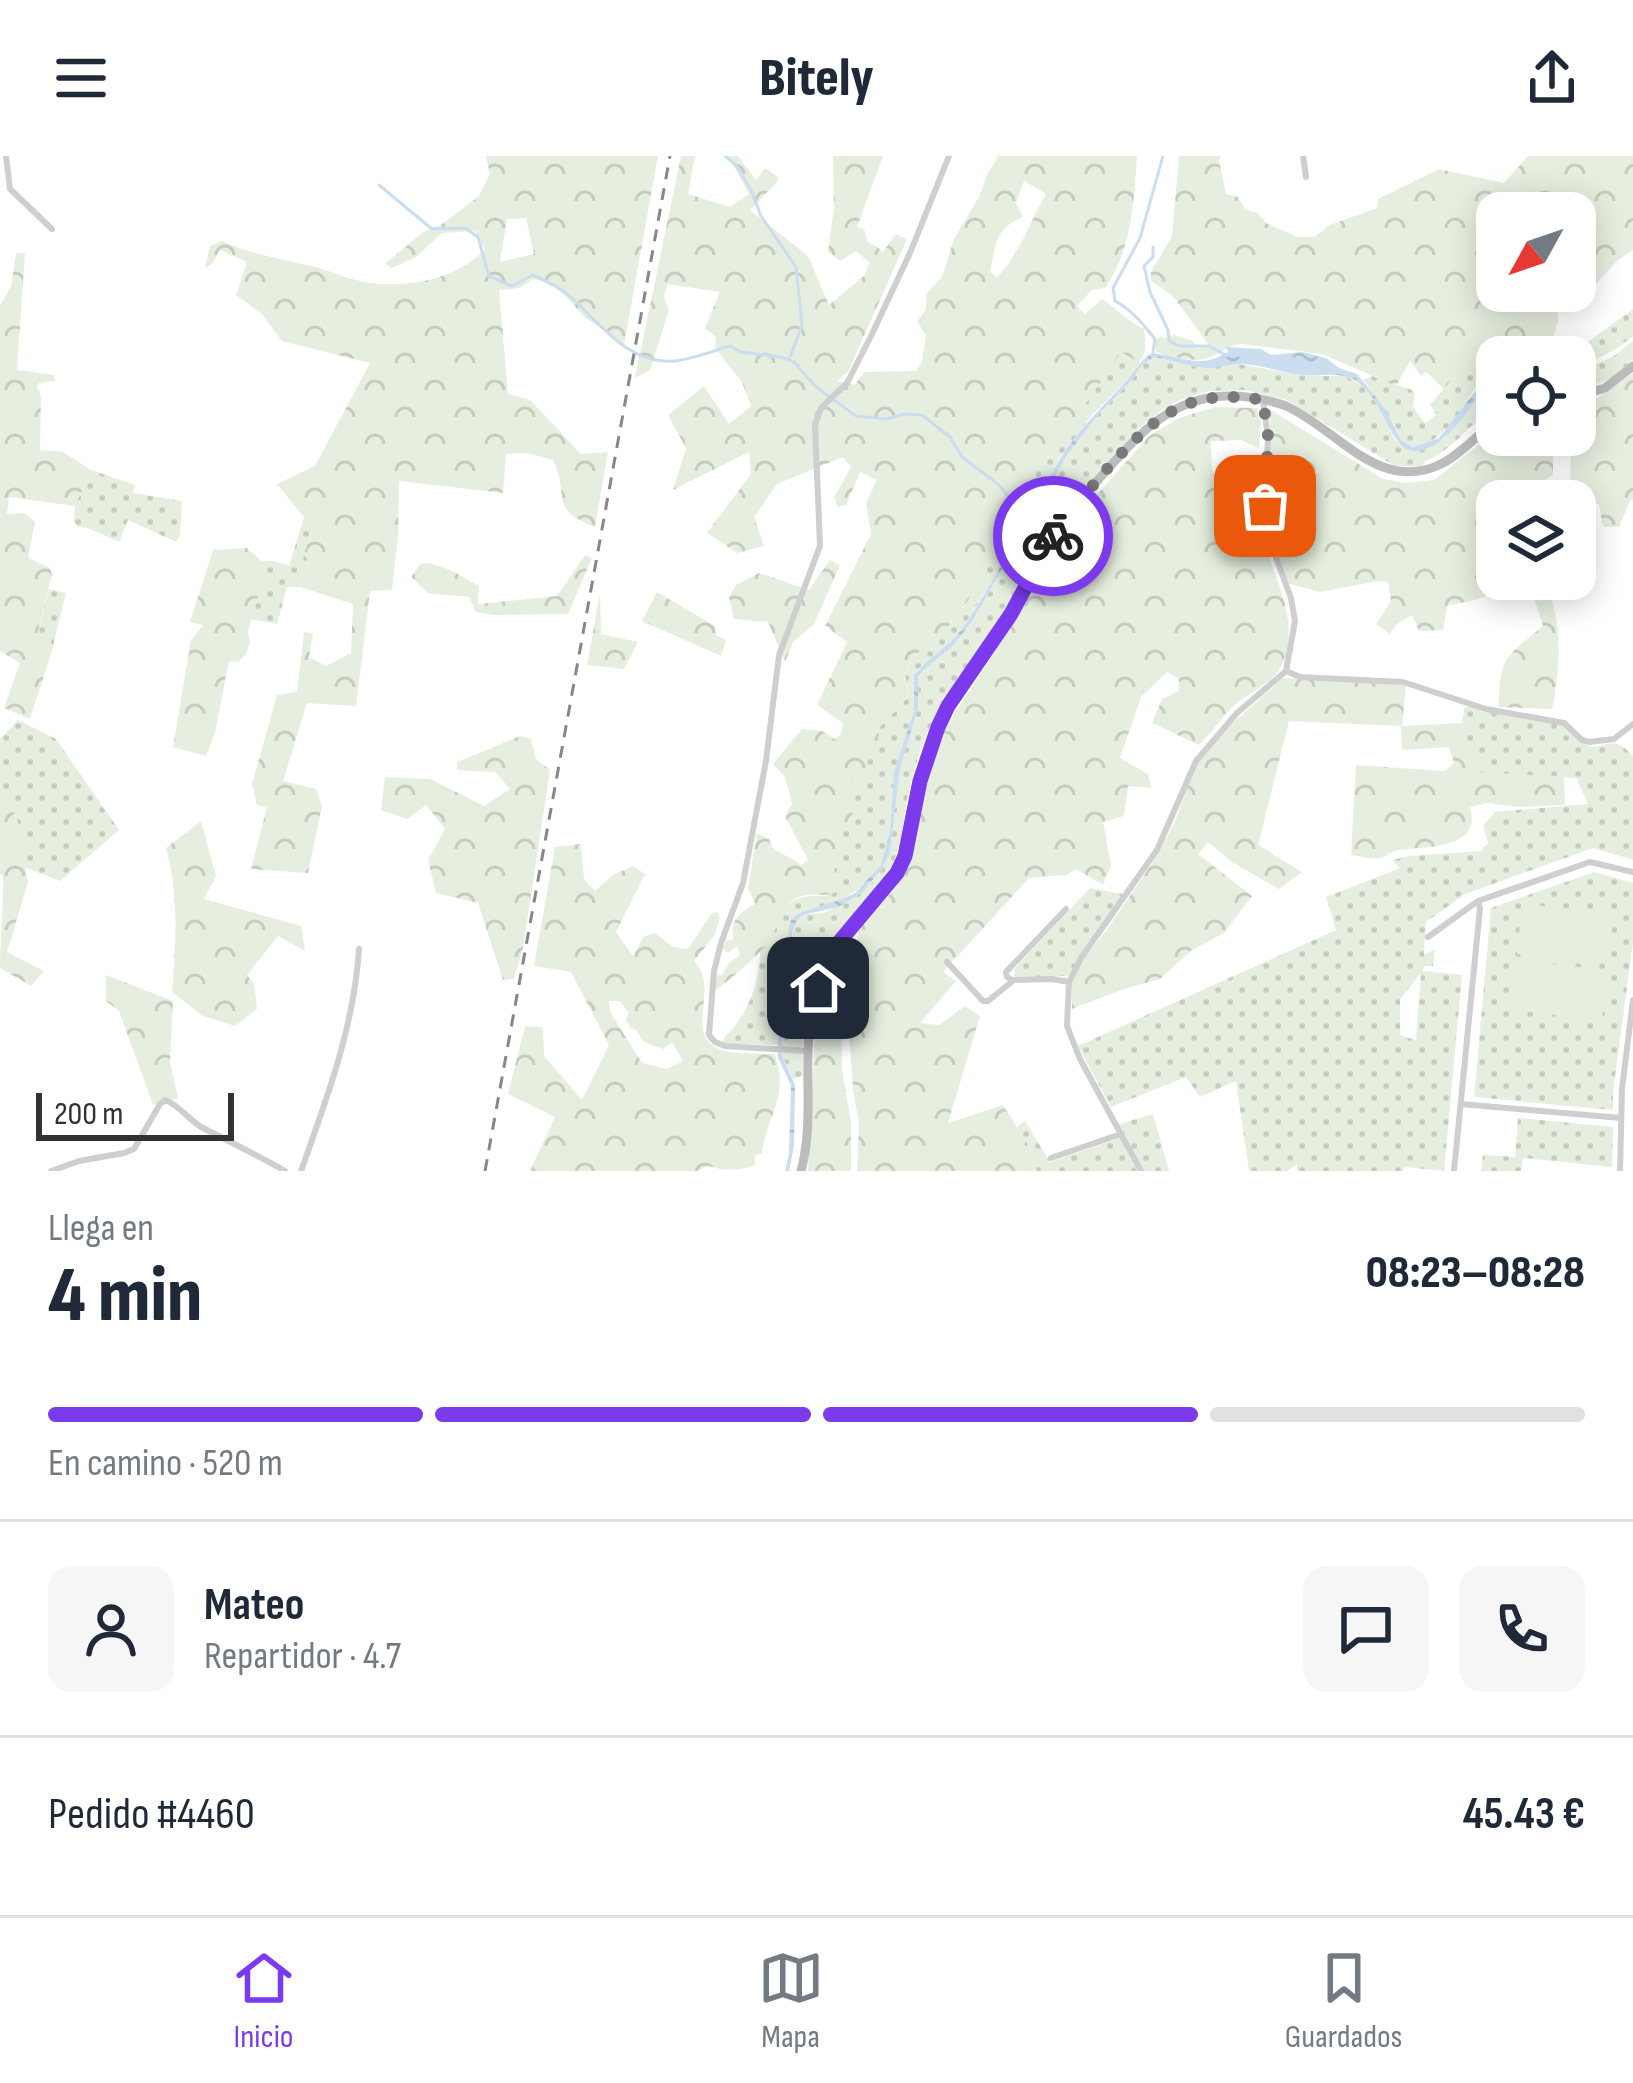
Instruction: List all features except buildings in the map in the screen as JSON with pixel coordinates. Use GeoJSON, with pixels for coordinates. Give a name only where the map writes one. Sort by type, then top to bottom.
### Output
{"type":"FeatureCollection","features":[{"type":"Feature","properties":{"kind":"street"},"geometry":{"type":"LineString","coordinates":[[6,156],[10,189],[52,229]]}},
{"type":"Feature","properties":{"kind":"street"},"geometry":{"type":"LineString","coordinates":[[802,1050],[715,1042],[708,1021],[717,957],[743,883],[779,656],[820,546],[815,425],[821,408],[848,382],[910,253],[949,156]]}},
{"type":"Feature","properties":{"kind":"street"},"geometry":{"type":"LineString","coordinates":[[1304,156],[1306,177]]}},
{"type":"Feature","properties":{"kind":"street"},"geometry":{"type":"LineString","coordinates":[[1596,391],[1633,366]]}},
{"type":"Feature","properties":{"kind":"street"},"geometry":{"type":"LineString","coordinates":[[801,1171],[807,1142],[802,1050],[826,966],[905,856],[920,781],[948,706],[1011,614],[1067,515],[1142,430],[1166,414],[1214,397],[1263,400],[1285,406],[1375,465],[1415,472],[1441,464],[1476,438]]}},
{"type":"Feature","properties":{"kind":"street"},"geometry":{"type":"LineString","coordinates":[[1141,1171],[1067,1026],[1069,982],[1156,850],[1196,761],[1237,713],[1286,671],[1295,621],[1268,536],[1268,436],[1263,400]]}},
{"type":"Feature","properties":{"kind":"street"},"geometry":{"type":"LineString","coordinates":[[1286,671],[1300,677],[1403,682],[1486,709],[1564,723],[1589,742],[1614,739],[1633,724]]}},
{"type":"Feature","properties":{"kind":"street"},"geometry":{"type":"LineString","coordinates":[[1428,937],[1478,901],[1590,862],[1633,872]]}},
{"type":"Feature","properties":{"kind":"street"},"geometry":{"type":"LineString","coordinates":[[1454,1171],[1478,901]]}},
{"type":"Feature","properties":{"kind":"street"},"geometry":{"type":"LineString","coordinates":[[1066,909],[1006,972],[1013,980],[1069,982]]}},
{"type":"Feature","properties":{"kind":"street"},"geometry":{"type":"LineString","coordinates":[[301,1171],[345,1042],[359,949]]}},
{"type":"Feature","properties":{"kind":"street"},"geometry":{"type":"LineString","coordinates":[[946,962],[983,1001],[1013,980]]}},
{"type":"Feature","properties":{"kind":"street"},"geometry":{"type":"LineString","coordinates":[[1620,1171],[1622,1089],[1633,1000]]}},
{"type":"Feature","properties":{"kind":"street"},"geometry":{"type":"LineString","coordinates":[[51,1171],[134,1148],[165,1100],[202,1128],[285,1171]]}},
{"type":"Feature","properties":{"kind":"street"},"geometry":{"type":"LineString","coordinates":[[1461,1104],[1621,1118]]}},
{"type":"Feature","properties":{"kind":"street"},"geometry":{"type":"LineString","coordinates":[[1051,1158],[1120,1134]]}},
{"type":"Feature","properties":{"kind":"green space"},"geometry":{"type":"Polygon","coordinates":[[[486,156],[658,156],[624,345],[583,316],[556,285],[533,279],[520,288],[499,290],[508,394],[530,400],[581,454],[608,452],[595,527],[565,507],[553,460],[527,453],[506,454],[503,493],[399,481],[392,590],[370,591],[356,706],[307,703],[283,781],[316,789],[322,806],[308,873],[251,869],[267,807],[257,805],[252,784],[277,695],[297,692],[304,632],[313,633],[309,657],[326,666],[351,653],[353,604],[300,587],[309,563],[304,553],[313,528],[277,484],[315,466],[370,363],[282,341],[262,314],[236,295],[247,262],[220,250],[205,268],[210,246],[222,241],[365,282],[430,280],[460,268],[485,249],[475,231],[442,233],[416,257],[392,268],[385,264],[423,232],[479,196],[490,174],[486,156]],[[526,218],[507,219],[500,262],[534,254],[526,218]]]}},
{"type":"Feature","properties":{"kind":"green space"},"geometry":{"type":"Polygon","coordinates":[[[681,156],[695,156],[688,194],[730,207],[749,194],[725,156],[738,156],[756,180],[765,168],[777,176],[778,181],[750,210],[808,256],[829,305],[865,275],[869,262],[856,251],[840,261],[828,252],[834,208],[833,156],[883,156],[857,227],[864,229],[868,242],[882,253],[896,234],[907,239],[848,372],[837,381],[855,385],[864,372],[916,371],[926,334],[917,322],[926,309],[926,294],[942,277],[954,239],[998,156],[1137,156],[1130,225],[1121,258],[1105,288],[1092,290],[1077,306],[1085,314],[1102,299],[1144,329],[1142,358],[1139,362],[1121,352],[1074,421],[1048,449],[1021,505],[997,538],[981,583],[941,636],[909,663],[905,674],[908,697],[879,728],[878,746],[868,753],[866,779],[855,782],[849,806],[855,821],[839,832],[833,876],[837,892],[806,895],[791,902],[771,943],[715,991],[717,975],[740,955],[737,946],[728,953],[723,948],[726,941],[733,939],[741,914],[755,904],[748,888],[757,833],[802,865],[808,860],[785,816],[792,804],[785,777],[773,764],[802,729],[822,731],[834,739],[841,734],[843,723],[817,705],[847,642],[825,626],[871,534],[866,503],[877,480],[860,472],[846,505],[838,507],[834,497],[851,467],[843,457],[777,484],[754,517],[764,546],[737,553],[707,533],[751,474],[749,452],[673,490],[686,448],[668,415],[704,386],[729,424],[751,406],[742,382],[715,348],[716,337],[705,328],[720,292],[667,284],[664,298],[669,310],[650,370],[635,378],[681,156]],[[1024,181],[1016,203],[1023,217],[1001,232],[995,245],[990,272],[997,277],[1018,249],[1046,194],[1024,181]]]}},
{"type":"Feature","properties":{"kind":"green space"},"geometry":{"type":"Polygon","coordinates":[[[1179,156],[1221,156],[1226,194],[1238,197],[1245,209],[1266,223],[1297,237],[1314,237],[1330,225],[1377,208],[1378,199],[1439,169],[1504,183],[1528,156],[1633,156],[1633,250],[1596,284],[1596,192],[1476,192],[1476,312],[1558,312],[1558,321],[1553,336],[1476,336],[1476,354],[1444,389],[1426,372],[1421,376],[1410,361],[1396,386],[1322,354],[1241,344],[1197,360],[1156,352],[1155,341],[1161,336],[1193,341],[1197,349],[1209,345],[1173,296],[1151,281],[1151,272],[1172,236],[1179,156]]]}},
{"type":"Feature","properties":{"kind":"green space"},"geometry":{"type":"Polygon","coordinates":[[[16,253],[25,253],[17,370],[54,375],[55,381],[37,387],[40,450],[63,452],[91,470],[75,506],[9,497],[7,514],[24,513],[35,522],[28,558],[50,568],[52,575],[36,638],[42,651],[51,654],[30,719],[4,708],[20,663],[0,651],[0,306],[11,286],[16,253]]]}},
{"type":"Feature","properties":{"kind":"green space"},"geometry":{"type":"Polygon","coordinates":[[[1633,309],[1633,336],[1596,359],[1596,336],[1633,309]]]}},
{"type":"Feature","properties":{"kind":"green space"},"geometry":{"type":"Polygon","coordinates":[[[1633,341],[1633,360],[1596,384],[1596,364],[1633,341]]]}},
{"type":"Feature","properties":{"kind":"green space"},"geometry":{"type":"Polygon","coordinates":[[[1121,351],[1140,362],[1061,456],[961,630],[917,670],[914,711],[894,771],[890,831],[881,865],[844,899],[799,913],[787,941],[793,971],[778,1045],[721,1044],[750,1001],[760,949],[771,943],[782,912],[802,898],[826,896],[856,781],[879,728],[908,697],[905,674],[909,663],[941,636],[981,583],[997,538],[1021,505],[1048,449],[1074,421],[1121,351]]]}},
{"type":"Feature","properties":{"kind":"green space"},"geometry":{"type":"Polygon","coordinates":[[[1475,352],[1476,387],[1441,434],[1413,447],[1401,440],[1363,380],[1372,376],[1412,390],[1413,407],[1425,423],[1437,415],[1430,405],[1475,352]]]}},
{"type":"Feature","properties":{"kind":"green space"},"geometry":{"type":"Polygon","coordinates":[[[1154,357],[1205,367],[1239,364],[1306,376],[1346,376],[1364,387],[1395,440],[1410,451],[1444,439],[1476,396],[1476,422],[1422,467],[1395,466],[1287,400],[1245,390],[1210,391],[1182,399],[1139,428],[1051,530],[1002,621],[950,695],[944,696],[915,766],[893,863],[876,893],[817,966],[804,1021],[803,1076],[793,1079],[781,1053],[797,968],[792,933],[796,922],[803,915],[827,912],[870,885],[882,869],[890,853],[900,767],[918,709],[918,678],[973,620],[1068,454],[1142,365],[1154,357]]]}},
{"type":"Feature","properties":{"kind":"green space"},"geometry":{"type":"Polygon","coordinates":[[[1633,373],[1633,500],[1619,527],[1603,527],[1596,480],[1570,480],[1571,456],[1596,456],[1596,399],[1633,373]]]}},
{"type":"Feature","properties":{"kind":"green space"},"geometry":{"type":"Polygon","coordinates":[[[1215,407],[1257,408],[1261,422],[1259,448],[1241,440],[1211,441],[1212,470],[1219,482],[1259,485],[1264,541],[1288,619],[1280,668],[1237,703],[1199,745],[1152,723],[1162,699],[1179,691],[1179,679],[1167,672],[1141,697],[1120,758],[1148,774],[1151,788],[1128,786],[1124,816],[1103,822],[1111,866],[1103,885],[1076,869],[1067,875],[1029,878],[943,972],[956,981],[920,1023],[939,1025],[965,1006],[980,1016],[948,1123],[1003,1105],[1027,1143],[1037,1171],[857,1171],[859,1124],[849,1030],[859,929],[896,887],[911,854],[926,781],[945,728],[1069,526],[1149,436],[1179,418],[1215,407]]]}},
{"type":"Feature","properties":{"kind":"green space"},"geometry":{"type":"Polygon","coordinates":[[[1269,409],[1383,479],[1434,480],[1476,447],[1476,456],[1553,456],[1553,475],[1544,480],[1476,480],[1476,600],[1447,606],[1443,630],[1419,631],[1412,615],[1390,634],[1376,624],[1391,601],[1388,582],[1320,592],[1289,584],[1271,528],[1269,409]]]}},
{"type":"Feature","properties":{"kind":"green space"},"geometry":{"type":"Polygon","coordinates":[[[91,470],[135,485],[133,493],[182,501],[176,542],[128,520],[119,542],[78,527],[75,506],[91,470]]]}},
{"type":"Feature","properties":{"kind":"green space"},"geometry":{"type":"Polygon","coordinates":[[[304,517],[313,528],[304,553],[309,563],[300,587],[287,587],[277,624],[251,619],[265,573],[261,561],[289,566],[304,517]]]}},
{"type":"Feature","properties":{"kind":"green space"},"geometry":{"type":"Polygon","coordinates":[[[247,548],[261,561],[265,573],[246,654],[239,662],[229,661],[206,756],[173,747],[191,640],[203,625],[190,622],[213,550],[247,548]]]}},
{"type":"Feature","properties":{"kind":"green space"},"geometry":{"type":"Polygon","coordinates":[[[585,555],[592,558],[568,614],[476,612],[469,597],[428,593],[411,577],[421,563],[444,568],[479,586],[478,604],[557,596],[585,555]]]}},
{"type":"Feature","properties":{"kind":"green space"},"geometry":{"type":"Polygon","coordinates":[[[830,560],[840,565],[814,624],[793,642],[785,662],[768,622],[734,619],[729,597],[736,585],[759,573],[809,590],[830,560]]]}},
{"type":"Feature","properties":{"kind":"green space"},"geometry":{"type":"Polygon","coordinates":[[[49,589],[66,593],[51,654],[42,652],[36,638],[49,589]]]}},
{"type":"Feature","properties":{"kind":"green space"},"geometry":{"type":"Polygon","coordinates":[[[657,592],[715,626],[716,635],[726,640],[721,656],[642,621],[657,592]]]}},
{"type":"Feature","properties":{"kind":"green space"},"geometry":{"type":"Polygon","coordinates":[[[600,593],[601,634],[638,642],[624,669],[587,665],[600,593]]]}},
{"type":"Feature","properties":{"kind":"green space"},"geometry":{"type":"Polygon","coordinates":[[[1535,600],[1552,600],[1558,660],[1552,709],[1499,707],[1507,659],[1543,626],[1535,600]]]}},
{"type":"Feature","properties":{"kind":"green space"},"geometry":{"type":"Polygon","coordinates":[[[1283,678],[1406,685],[1402,726],[1462,723],[1478,772],[1564,777],[1565,805],[1487,803],[1470,807],[1468,831],[1450,843],[1378,858],[1351,855],[1356,765],[1445,771],[1454,763],[1449,747],[1402,750],[1401,726],[1289,721],[1258,845],[1302,872],[1279,889],[1208,842],[1198,854],[1252,896],[1224,933],[1192,950],[1160,979],[1072,1009],[1072,974],[1159,853],[1193,770],[1215,739],[1283,678]]]}},
{"type":"Feature","properties":{"kind":"green space"},"geometry":{"type":"Polygon","coordinates":[[[1464,709],[1542,718],[1561,724],[1589,746],[1612,743],[1625,748],[1633,756],[1633,860],[1593,848],[1465,894],[1426,922],[1424,955],[1435,949],[1433,966],[1424,966],[1423,971],[1462,975],[1444,1171],[1404,1167],[1403,1171],[1297,1171],[1297,1164],[1287,1171],[1249,1171],[1236,1081],[1200,1097],[1186,1077],[1111,1107],[1078,1046],[1336,930],[1326,897],[1400,868],[1392,860],[1481,851],[1488,843],[1483,826],[1495,812],[1588,804],[1576,778],[1478,773],[1462,723],[1464,709]],[[1421,973],[1400,999],[1400,1035],[1416,1040],[1421,973]]]}},
{"type":"Feature","properties":{"kind":"green space"},"geometry":{"type":"Polygon","coordinates":[[[18,720],[56,739],[119,830],[60,881],[24,867],[18,822],[0,784],[0,739],[18,720]]]}},
{"type":"Feature","properties":{"kind":"green space"},"geometry":{"type":"Polygon","coordinates":[[[520,736],[531,739],[536,759],[550,770],[523,948],[514,979],[503,980],[478,903],[436,893],[428,860],[445,829],[426,805],[407,819],[381,810],[385,777],[430,779],[484,806],[510,789],[495,772],[457,770],[457,762],[520,736]]]}},
{"type":"Feature","properties":{"kind":"green space"},"geometry":{"type":"Polygon","coordinates":[[[0,784],[18,822],[28,882],[7,952],[44,971],[31,986],[0,968],[0,784]]]}},
{"type":"Feature","properties":{"kind":"green space"},"geometry":{"type":"Polygon","coordinates":[[[201,821],[216,876],[204,899],[301,926],[305,951],[278,936],[247,975],[254,984],[257,1009],[235,1026],[203,1016],[172,992],[175,901],[166,848],[201,821]]]}},
{"type":"Feature","properties":{"kind":"green space"},"geometry":{"type":"Polygon","coordinates":[[[581,844],[584,879],[595,891],[633,866],[645,874],[616,932],[633,956],[643,937],[655,933],[673,947],[688,949],[717,912],[720,918],[714,936],[694,961],[704,983],[704,1032],[708,1041],[723,1050],[774,1054],[779,1068],[779,1093],[755,1165],[732,1170],[708,1166],[698,1171],[530,1171],[555,1117],[508,1094],[525,1026],[543,1027],[544,1056],[582,1100],[609,1045],[571,972],[534,966],[555,847],[581,844]],[[609,1001],[610,1012],[642,1063],[667,1069],[683,1061],[672,1042],[663,1049],[644,1042],[630,1028],[629,1013],[620,1001],[609,1001]]]}},
{"type":"Feature","properties":{"kind":"green space"},"geometry":{"type":"Polygon","coordinates":[[[1594,872],[1633,883],[1633,942],[1613,1110],[1474,1097],[1491,908],[1594,872]]]}},
{"type":"Feature","properties":{"kind":"green space"},"geometry":{"type":"Polygon","coordinates":[[[1090,888],[1123,894],[1068,976],[1014,975],[1015,968],[1090,888]]]}},
{"type":"Feature","properties":{"kind":"green space"},"geometry":{"type":"Polygon","coordinates":[[[1522,904],[1614,913],[1608,964],[1517,954],[1522,904]]]}},
{"type":"Feature","properties":{"kind":"green space"},"geometry":{"type":"Polygon","coordinates":[[[1516,960],[1607,970],[1602,1020],[1511,1010],[1516,960]]]}},
{"type":"Feature","properties":{"kind":"green space"},"geometry":{"type":"Polygon","coordinates":[[[830,972],[841,978],[842,1069],[851,1122],[851,1171],[808,1171],[816,1011],[830,972]]]}},
{"type":"Feature","properties":{"kind":"green space"},"geometry":{"type":"Polygon","coordinates":[[[106,975],[173,1001],[170,1062],[178,1098],[153,1105],[119,1011],[106,1001],[106,975]]]}},
{"type":"Feature","properties":{"kind":"green space"},"geometry":{"type":"Polygon","coordinates":[[[1153,1114],[1169,1171],[1143,1171],[1119,1124],[1153,1114]]]}},
{"type":"Feature","properties":{"kind":"green space"},"geometry":{"type":"Polygon","coordinates":[[[1518,1118],[1613,1127],[1612,1167],[1523,1158],[1521,1171],[1481,1171],[1483,1155],[1515,1157],[1518,1118]]]}},
{"type":"Feature","properties":{"kind":"green space"},"geometry":{"type":"Polygon","coordinates":[[[1025,1121],[1050,1162],[1120,1138],[1137,1171],[1037,1171],[1017,1127],[1025,1121]]]}},
{"type":"Feature","properties":{"kind":"water"},"geometry":{"type":"Polygon","coordinates":[[[1226,347],[1326,358],[1357,374],[1387,411],[1401,440],[1413,447],[1439,438],[1476,390],[1476,398],[1447,436],[1424,450],[1412,451],[1397,439],[1368,392],[1347,377],[1301,375],[1245,364],[1201,367],[1154,357],[1142,365],[1068,454],[973,620],[953,646],[918,677],[918,709],[900,768],[890,853],[882,869],[862,893],[796,922],[792,933],[797,968],[781,1053],[795,1085],[794,1146],[789,1171],[785,1171],[791,1085],[778,1058],[778,1028],[793,971],[788,931],[799,913],[855,893],[881,865],[890,831],[894,771],[914,711],[914,675],[961,630],[1067,448],[1141,362],[1152,353],[1209,360],[1228,352],[1226,347]]]}},
{"type":"Feature","properties":{"kind":"waterway"},"geometry":{"type":"LineString","coordinates":[[725,156],[736,165],[761,216],[796,267],[802,325],[790,357]]}},
{"type":"Feature","properties":{"kind":"waterway"},"geometry":{"type":"LineString","coordinates":[[1153,352],[1155,339],[1115,301],[1113,288],[1140,238],[1163,156]]}},
{"type":"Feature","properties":{"kind":"waterway"},"geometry":{"type":"LineString","coordinates":[[379,185],[432,229],[465,228],[478,237],[489,276],[512,286],[533,275],[549,283],[618,342],[644,357],[675,361],[730,346],[794,362],[815,386],[856,416],[922,415],[1029,517]]}},
{"type":"Feature","properties":{"kind":"waterway"},"geometry":{"type":"LineString","coordinates":[[1153,247],[1153,257],[1144,266],[1169,341],[1179,346],[1209,346],[1227,356]]}},
{"type":"Feature","properties":{"kind":"railway"},"geometry":{"type":"LineString","coordinates":[[485,1171],[670,156]]}},
{"type":"Feature","properties":{"kind":"way so far"},"geometry":{"type":"LineString","coordinates":[[1053,536],[1142,430],[1166,414],[1214,397],[1263,400],[1268,436],[1265,506]]}},
{"type":"Feature","properties":{"kind":"route"},"geometry":{"type":"LineString","coordinates":[[818,988],[840,941],[897,873],[938,727],[1011,614],[1053,536]]}}]}
